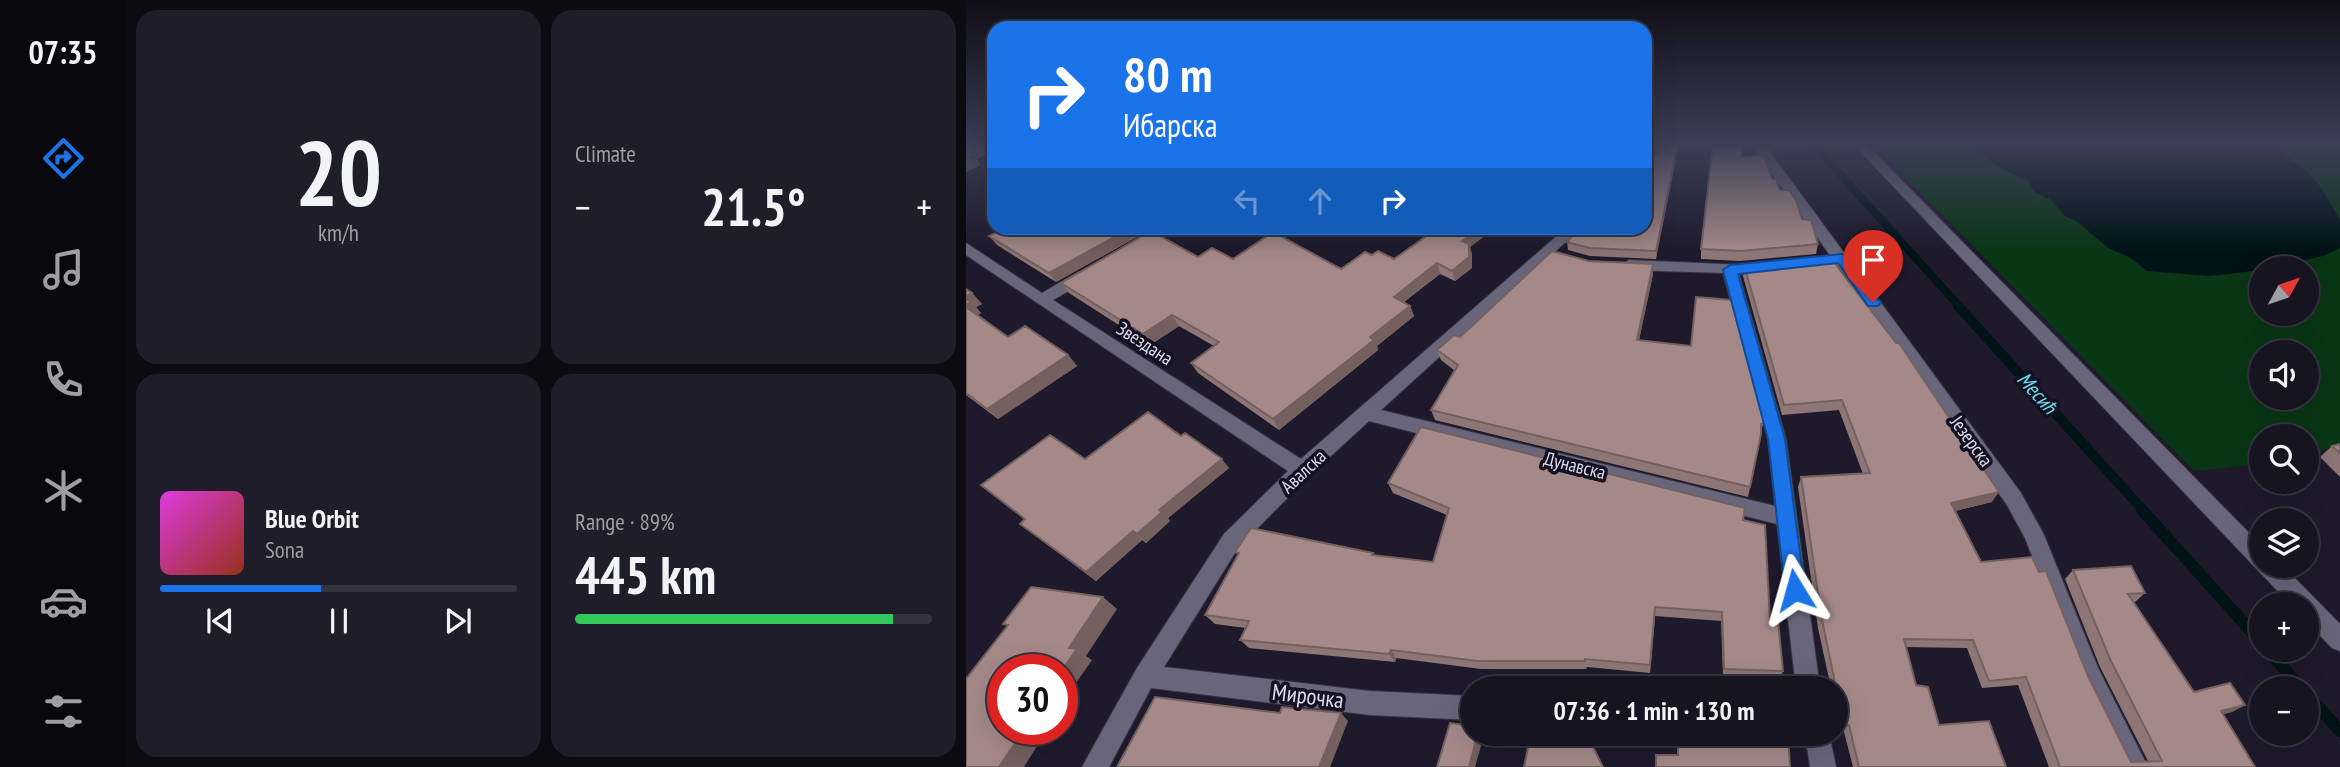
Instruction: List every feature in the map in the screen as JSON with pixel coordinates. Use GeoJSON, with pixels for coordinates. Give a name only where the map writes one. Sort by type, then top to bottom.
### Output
{"type":"FeatureCollection","features":[{"type":"Feature","properties":{"kind":"street","name":"Језерска"},"geometry":{"type":"LineString","coordinates":[[1783,180],[2025,518],[2089,675],[2136,767]]}},
{"type":"Feature","properties":{"kind":"street"},"geometry":{"type":"LineString","coordinates":[[1894,180],[2249,547]]}},
{"type":"Feature","properties":{"kind":"street"},"geometry":{"type":"LineString","coordinates":[[1121,254],[1154,235]]}},
{"type":"Feature","properties":{"kind":"street","name":"Авалска"},"geometry":{"type":"LineString","coordinates":[[1095,767],[1145,676],[1231,541],[1302,470],[1566,235]]}},
{"type":"Feature","properties":{"kind":"street","name":"Звездана"},"geometry":{"type":"LineString","coordinates":[[966,248],[1302,470]]}},
{"type":"Feature","properties":{"kind":"street"},"geometry":{"type":"LineString","coordinates":[[1547,252],[1567,259]]}},
{"type":"Feature","properties":{"kind":"street"},"geometry":{"type":"LineString","coordinates":[[1817,261],[1842,259]]}},
{"type":"Feature","properties":{"kind":"street"},"geometry":{"type":"LineString","coordinates":[[1618,265],[1730,270],[1755,267]]}},
{"type":"Feature","properties":{"kind":"street"},"geometry":{"type":"LineString","coordinates":[[1041,300],[1098,267]]}},
{"type":"Feature","properties":{"kind":"street"},"geometry":{"type":"LineString","coordinates":[[1730,270],[1772,413],[1781,464],[1785,517],[1806,676]]}},
{"type":"Feature","properties":{"kind":"street","name":"Дунавска"},"geometry":{"type":"LineString","coordinates":[[1365,413],[1785,517]]}},
{"type":"Feature","properties":{"kind":"street"},"geometry":{"type":"LineString","coordinates":[[2280,578],[2293,592]]}},
{"type":"Feature","properties":{"kind":"street"},"geometry":{"type":"LineString","coordinates":[[2319,618],[2340,640]]}},
{"type":"Feature","properties":{"kind":"street","name":"Мирочка"},"geometry":{"type":"LineString","coordinates":[[1145,676],[1370,703],[1460,707]]}},
{"type":"Feature","properties":{"kind":"street"},"geometry":{"type":"LineString","coordinates":[[1819,746],[1823,767]]}},
{"type":"Feature","properties":{"kind":"green space"},"geometry":{"type":"Polygon","coordinates":[[[1908,180],[2340,180],[2340,446],[2319,451],[2319,424],[2249,424],[2249,465],[2194,471],[1908,180]]]}},
{"type":"Feature","properties":{"kind":"shaded area"},"geometry":{"type":"Polygon","coordinates":[[[2026,180],[2315,180],[2340,219],[2340,248],[2319,257],[2249,256],[2249,271],[2229,274],[2209,276],[2147,271],[2129,257],[2108,248],[2079,223],[2065,216],[2051,200],[2035,192],[2026,180]]]}},
{"type":"Feature","properties":{"kind":"building"},"geometry":{"type":"Polygon","coordinates":[[[1652,180],[1671,180],[1656,251],[1590,248],[1567,242],[1574,235],[1652,235],[1652,180]]]}},
{"type":"Feature","properties":{"kind":"building"},"geometry":{"type":"Polygon","coordinates":[[[1709,180],[1776,180],[1780,190],[1789,190],[1796,200],[1802,219],[1811,220],[1818,244],[1741,251],[1701,249],[1709,180]]]}},
{"type":"Feature","properties":{"kind":"building"},"geometry":{"type":"Polygon","coordinates":[[[991,235],[1118,235],[1049,273],[989,236],[991,235]]]}},
{"type":"Feature","properties":{"kind":"building"},"geometry":{"type":"Polygon","coordinates":[[[1144,235],[1158,235],[1198,257],[1212,248],[1233,259],[1269,235],[1279,235],[1341,269],[1365,252],[1372,255],[1378,251],[1394,259],[1428,235],[1470,235],[1462,241],[1469,244],[1469,257],[1452,271],[1437,263],[1394,297],[1410,306],[1370,337],[1374,340],[1273,419],[1191,363],[1219,342],[1172,315],[1143,334],[1061,283],[1144,235]]]}},
{"type":"Feature","properties":{"kind":"building"},"geometry":{"type":"Polygon","coordinates":[[[1552,251],[1589,261],[1653,264],[1637,340],[1691,346],[1696,297],[1732,300],[1764,419],[1750,487],[1431,410],[1458,365],[1437,350],[1454,335],[1460,337],[1552,251]]]}},
{"type":"Feature","properties":{"kind":"building"},"geometry":{"type":"Polygon","coordinates":[[[1830,257],[1896,343],[1899,343],[1999,492],[1951,503],[1981,562],[2032,557],[2039,572],[2046,571],[2088,676],[2131,762],[2162,761],[2110,659],[2073,570],[2131,566],[2145,593],[2128,594],[2194,692],[2230,683],[2245,705],[2221,711],[2255,767],[2060,767],[2026,677],[1989,681],[1973,640],[1904,639],[1916,685],[1928,687],[1939,725],[1989,721],[2006,767],[1859,767],[1848,725],[1848,676],[1834,676],[1822,620],[1801,477],[1870,473],[1842,400],[1784,405],[1744,265],[1830,257]]]}},
{"type":"Feature","properties":{"kind":"building"},"geometry":{"type":"Polygon","coordinates":[[[966,307],[1008,337],[1025,326],[1068,355],[987,409],[966,393],[966,307]]]}},
{"type":"Feature","properties":{"kind":"building"},"geometry":{"type":"Polygon","coordinates":[[[1148,412],[1181,436],[1185,433],[1222,459],[1159,510],[1162,512],[1137,534],[1133,531],[1086,572],[1020,524],[1025,519],[981,485],[1050,435],[1085,459],[1148,412]]]}},
{"type":"Feature","properties":{"kind":"building"},"geometry":{"type":"Polygon","coordinates":[[[1421,427],[1745,508],[1743,520],[1765,525],[1770,621],[1778,621],[1783,671],[1724,669],[1722,612],[1655,607],[1650,665],[1585,659],[1477,661],[1391,650],[1389,654],[1240,640],[1249,621],[1205,615],[1239,553],[1235,552],[1251,528],[1373,553],[1372,555],[1433,562],[1449,508],[1388,483],[1421,427]]]}},
{"type":"Feature","properties":{"kind":"building"},"geometry":{"type":"Polygon","coordinates":[[[2340,444],[2340,453],[2332,446],[2340,444]]]}},
{"type":"Feature","properties":{"kind":"building"},"geometry":{"type":"Polygon","coordinates":[[[1031,587],[1103,597],[1069,648],[1077,649],[1073,654],[987,654],[987,745],[1014,745],[999,767],[966,767],[966,679],[1008,625],[1003,624],[1031,587]]]}},
{"type":"Feature","properties":{"kind":"building"},"geometry":{"type":"Polygon","coordinates":[[[1155,697],[1280,713],[1282,707],[1341,713],[1319,767],[1117,767],[1155,697]]]}},
{"type":"Feature","properties":{"kind":"building"},"geometry":{"type":"Polygon","coordinates":[[[1450,723],[1460,724],[1460,746],[1475,746],[1469,767],[1437,767],[1450,723]]]}},
{"type":"Feature","properties":{"kind":"building"},"geometry":{"type":"Polygon","coordinates":[[[1528,746],[1592,746],[1603,767],[1524,767],[1528,746]]]}},
{"type":"Feature","properties":{"kind":"building"},"geometry":{"type":"Polygon","coordinates":[[[1678,746],[1789,746],[1790,767],[1656,767],[1656,755],[1678,755],[1678,746]]]}},
{"type":"Feature","properties":{"kind":"waterway","name":"Месић"},"geometry":{"type":"LineString","coordinates":[[1845,180],[1960,307]]}},
{"type":"Feature","properties":{"kind":"waterway","name":"Месић"},"geometry":{"type":"LineString","coordinates":[[1958,306],[2144,511]]}},
{"type":"Feature","properties":{"kind":"waterway","name":"Месић"},"geometry":{"type":"LineString","coordinates":[[2142,510],[2249,629]]}},
{"type":"Feature","properties":{"kind":"waterway","name":"Месић"},"geometry":{"type":"LineString","coordinates":[[2278,662],[2291,676]]}},
{"type":"Feature","properties":{"kind":"waterway","name":"Месић"},"geometry":{"type":"LineString","coordinates":[[2319,708],[2340,731]]}},
{"type":"Feature","properties":{"kind":"route"},"geometry":{"type":"LineString","coordinates":[[1795,590],[1781,464],[1772,413],[1746,333],[1730,270],[1842,259],[1873,302]]}}]}
